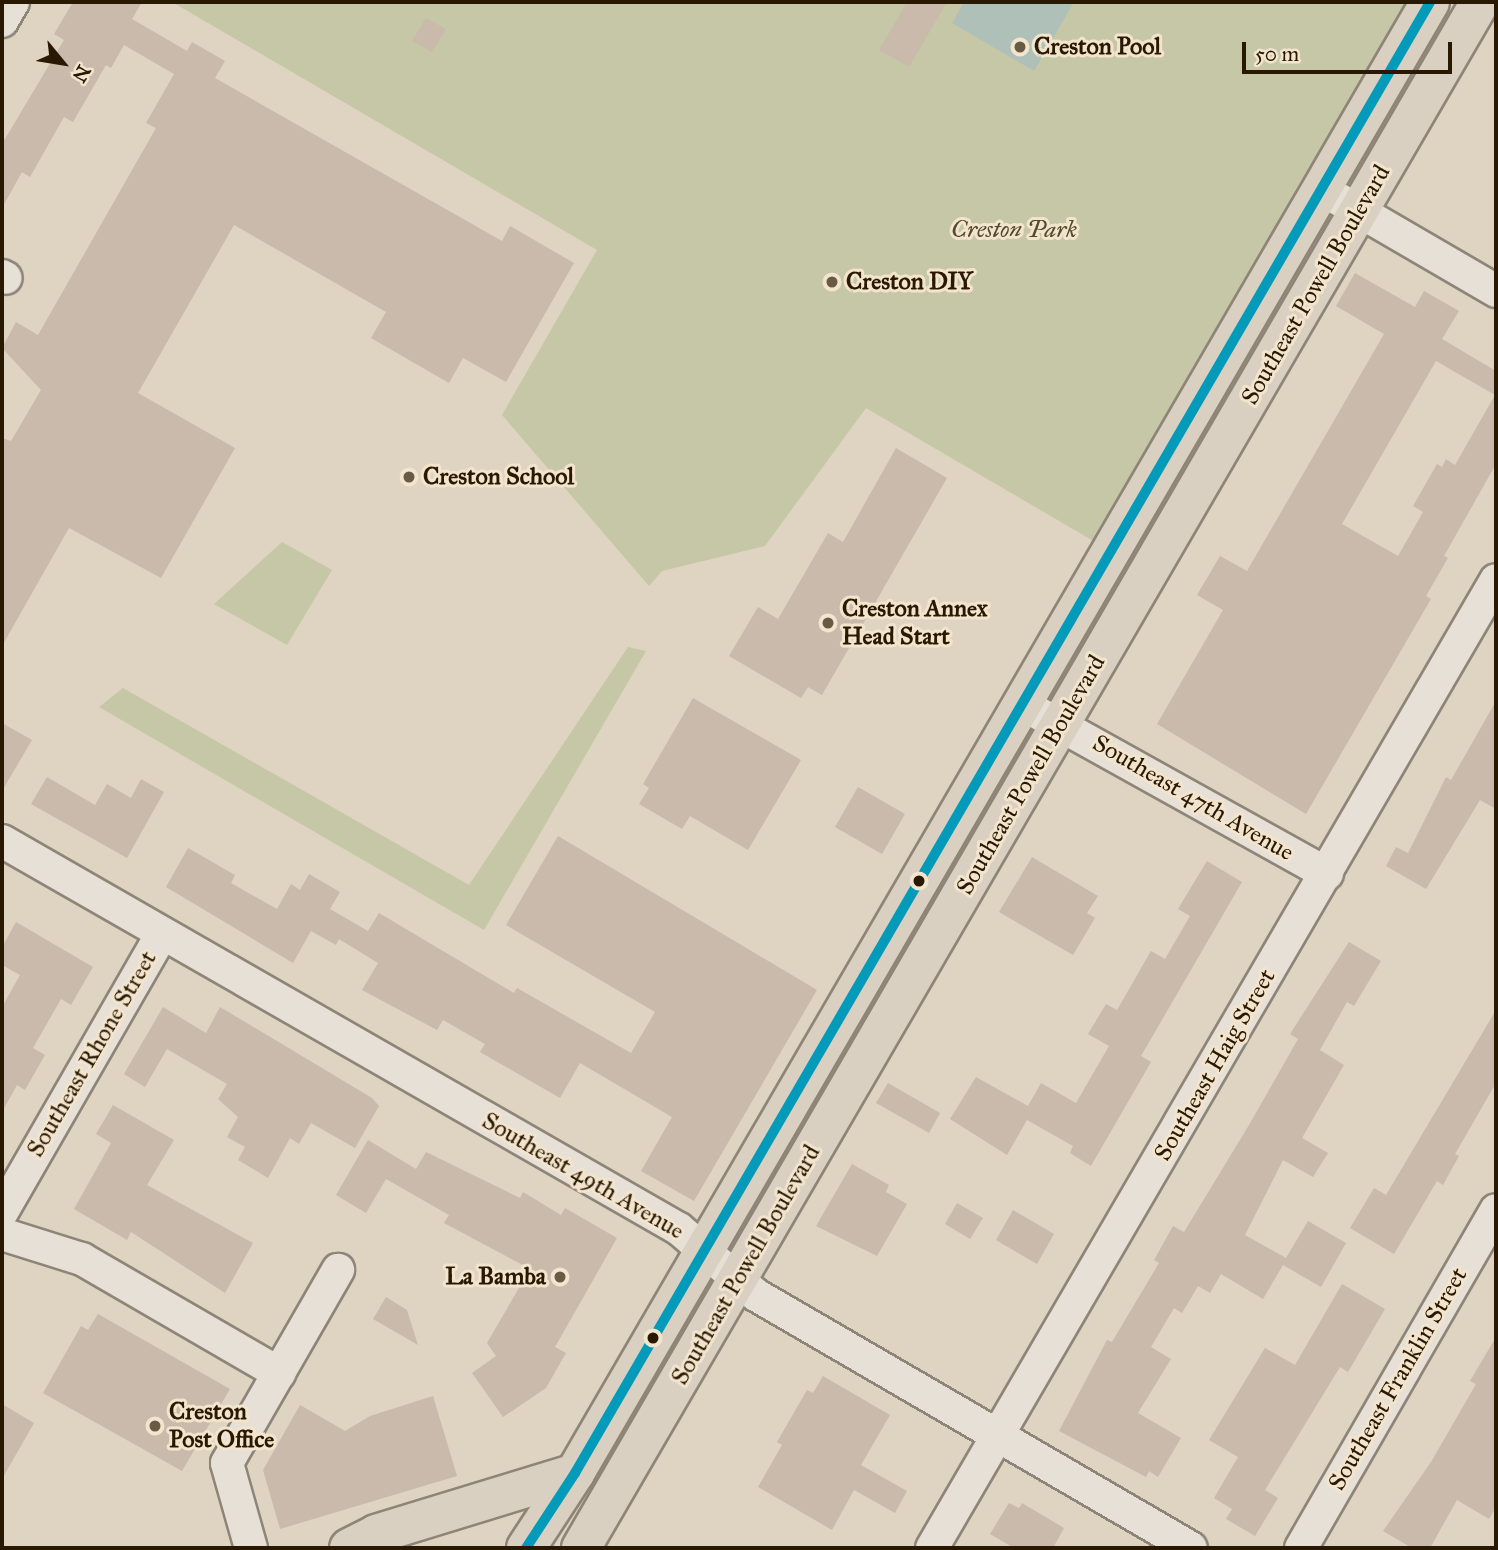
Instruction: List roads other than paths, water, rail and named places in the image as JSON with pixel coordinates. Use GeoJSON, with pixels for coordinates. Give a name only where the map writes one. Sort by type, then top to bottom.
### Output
{"type":"FeatureCollection","features":[{"type":"Feature","properties":{"kind":"main road","name":"Southeast Powell Boulevard"},"geometry":{"type":"LineString","coordinates":[[526,1548],[575,1473],[1430,2]]}},
{"type":"Feature","properties":{"kind":"main road","name":"Southeast Powell Boulevard"},"geometry":{"type":"LineString","coordinates":[[581,1548],[1480,2]]}},
{"type":"Feature","properties":{"kind":"main road"},"geometry":{"type":"LineString","coordinates":[[349,1548],[376,1534],[575,1473]]}},
{"type":"Feature","properties":{"kind":"street"},"geometry":{"type":"LineString","coordinates":[[2,21],[13,2]]}},
{"type":"Feature","properties":{"kind":"street"},"geometry":{"type":"LineString","coordinates":[[1321,189],[1496,291]]}},
{"type":"Feature","properties":{"kind":"street","name":"Southeast Haig Street"},"geometry":{"type":"LineString","coordinates":[[932,1548],[1496,580]]}},
{"type":"Feature","properties":{"kind":"street","name":"Southeast 47th Avenue"},"geometry":{"type":"LineString","coordinates":[[1022,704],[1326,874]]}},
{"type":"Feature","properties":{"kind":"street","name":"Southeast 49th Avenue"},"geometry":{"type":"LineString","coordinates":[[2,841],[679,1229],[756,1295],[1000,1434],[1191,1548]]}},
{"type":"Feature","properties":{"kind":"street","name":"Southeast Rhone Street"},"geometry":{"type":"LineString","coordinates":[[2,1212],[162,934]]}},
{"type":"Feature","properties":{"kind":"street","name":"Southeast Franklin Street"},"geometry":{"type":"LineString","coordinates":[[1301,1548],[1496,1210]]}},
{"type":"Feature","properties":{"kind":"street"},"geometry":{"type":"LineString","coordinates":[[2,1234],[82,1259],[279,1373]]}},
{"type":"Feature","properties":{"kind":"street"},"geometry":{"type":"LineString","coordinates":[[251,1548],[227,1463],[338,1270]]}},
{"type":"Feature","properties":{"kind":"place","name":"Creston Pool"},"geometry":{"type":"Point","coordinates":[1020,47]}},
{"type":"Feature","properties":{"kind":"place","name":"Creston DIY"},"geometry":{"type":"Point","coordinates":[832,282]}},
{"type":"Feature","properties":{"kind":"place","name":"Creston School"},"geometry":{"type":"Point","coordinates":[409,477]}},
{"type":"Feature","properties":{"kind":"place","name":"Creston Annex Head Start"},"geometry":{"type":"Point","coordinates":[828,623]}},
{"type":"Feature","properties":{"kind":"place","name":"La Bamba"},"geometry":{"type":"Point","coordinates":[560,1277]}},
{"type":"Feature","properties":{"kind":"place","name":"Creston Post Office"},"geometry":{"type":"Point","coordinates":[155,1426]}},
{"type":"Feature","properties":{"kind":"park label","name":"Creston Park"},"geometry":{"type":"Point","coordinates":[1014,230]}}]}
